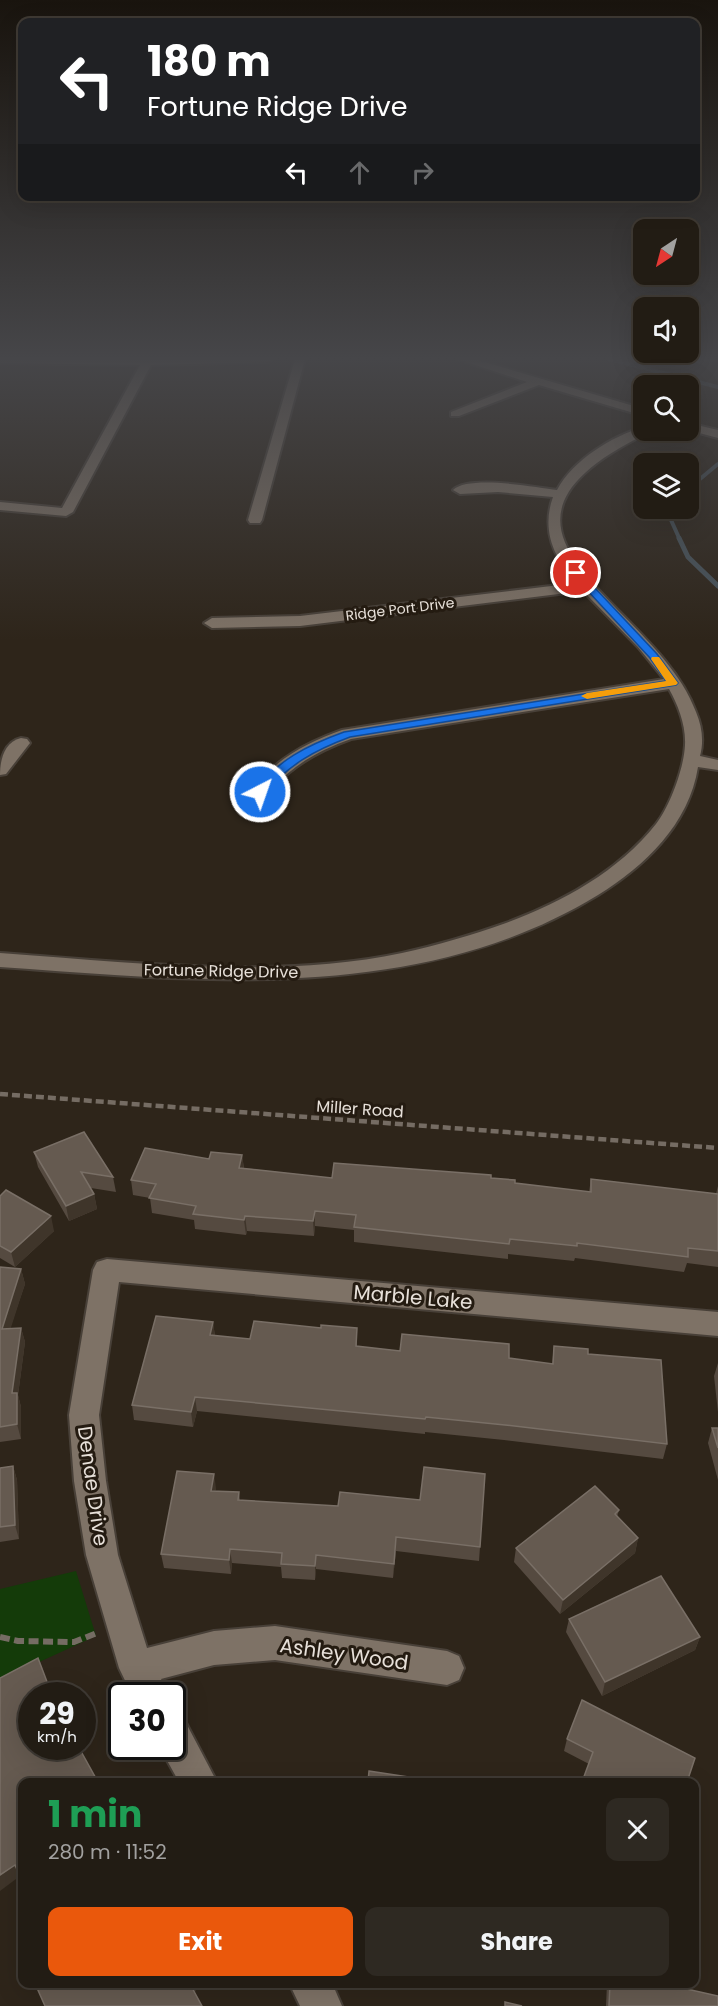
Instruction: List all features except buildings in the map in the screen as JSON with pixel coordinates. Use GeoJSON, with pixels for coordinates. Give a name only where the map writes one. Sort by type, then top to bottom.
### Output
{"type":"FeatureCollection","features":[{"type":"Feature","properties":{"kind":"street"},"geometry":{"type":"LineString","coordinates":[[0,506],[66,512],[98,453]]}},
{"type":"Feature","properties":{"kind":"street"},"geometry":{"type":"LineString","coordinates":[[255,520],[274,453]]}},
{"type":"Feature","properties":{"kind":"street","name":"Fortune Ridge Drive"},"geometry":{"type":"LineString","coordinates":[[0,960],[249,975],[359,968],[457,948],[502,933],[556,910],[594,889],[625,867],[651,843],[671,818],[685,793],[694,745],[690,721],[673,683],[653,656],[587,586],[566,560],[556,537],[555,517],[561,494],[568,481],[599,453]]}},
{"type":"Feature","properties":{"kind":"street"},"geometry":{"type":"LineString","coordinates":[[460,490],[476,487],[561,494]]}},
{"type":"Feature","properties":{"kind":"street","name":"Ridge Port Drive"},"geometry":{"type":"LineString","coordinates":[[212,623],[300,621],[587,586]]}},
{"type":"Feature","properties":{"kind":"street"},"geometry":{"type":"LineString","coordinates":[[260,792],[272,777],[292,760],[318,745],[348,734],[673,683]]}},
{"type":"Feature","properties":{"kind":"street"},"geometry":{"type":"LineString","coordinates":[[0,770],[21,743]]}},
{"type":"Feature","properties":{"kind":"street"},"geometry":{"type":"LineString","coordinates":[[690,760],[718,765]]}},
{"type":"Feature","properties":{"kind":"street","name":"Marble Lake"},"geometry":{"type":"LineString","coordinates":[[107,1269],[718,1324]]}},
{"type":"Feature","properties":{"kind":"street","name":"Denae Drive"},"geometry":{"type":"LineString","coordinates":[[107,1269],[84,1416],[90,1481],[102,1555],[144,1681]]}},
{"type":"Feature","properties":{"kind":"street","name":"Ashley Wood"},"geometry":{"type":"LineString","coordinates":[[144,1681],[214,1648],[275,1643],[447,1668]]}},
{"type":"Feature","properties":{"kind":"street"},"geometry":{"type":"LineString","coordinates":[[186,1759],[197,1778]]}},
{"type":"Feature","properties":{"kind":"street"},"geometry":{"type":"LineString","coordinates":[[312,1988],[322,2006]]}},
{"type":"Feature","properties":{"kind":"path","name":"Miller Road"},"geometry":{"type":"LineString","coordinates":[[0,1094],[718,1148]]}},
{"type":"Feature","properties":{"kind":"path"},"geometry":{"type":"LineString","coordinates":[[0,1636],[18,1641],[74,1641],[123,1623]]}},
{"type":"Feature","properties":{"kind":"green space"},"geometry":{"type":"Polygon","coordinates":[[[76,1571],[96,1636],[0,1680],[0,1589],[76,1571]]]}},
{"type":"Feature","properties":{"kind":"waterway"},"geometry":{"type":"LineString","coordinates":[[699,480],[718,464]]}},
{"type":"Feature","properties":{"kind":"waterway"},"geometry":{"type":"LineString","coordinates":[[672,519],[680,540]]}},
{"type":"Feature","properties":{"kind":"waterway"},"geometry":{"type":"LineString","coordinates":[[679,538],[688,557],[718,586]]}},
{"type":"Feature","properties":{"kind":"slow traffic"},"geometry":{"type":"LineString","coordinates":[[587,696],[673,683],[667,671],[656,659]]}},
{"type":"Feature","properties":{"kind":"route"},"geometry":{"type":"LineString","coordinates":[[260,792],[281,768],[304,752],[348,734],[673,683],[667,671],[576,573]]}}]}
